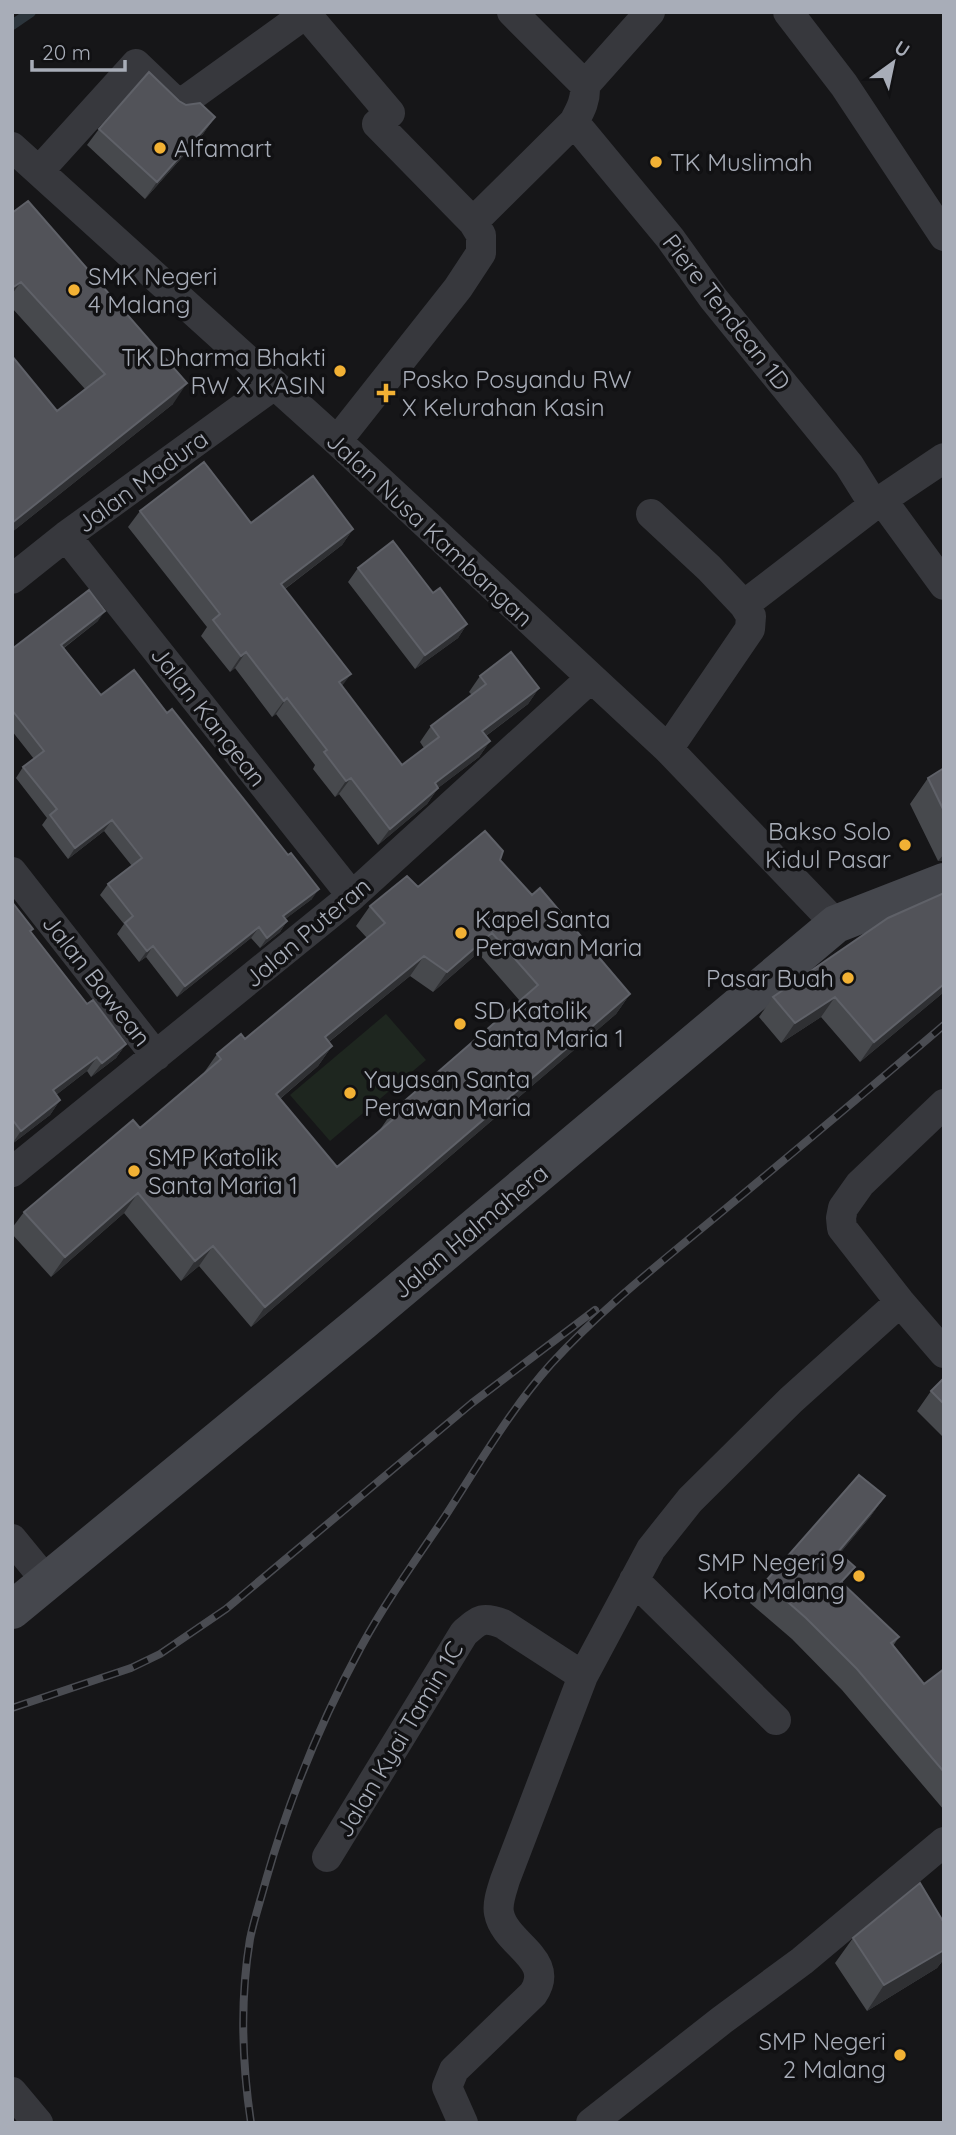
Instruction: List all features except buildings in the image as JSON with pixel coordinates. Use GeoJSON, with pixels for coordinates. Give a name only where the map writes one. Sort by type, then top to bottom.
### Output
{"type":"FeatureCollection","features":[{"type":"Feature","properties":{"kind":"street"},"geometry":{"type":"LineString","coordinates":[[473,222],[574,122],[586,95],[585,85],[512,12]]}},
{"type":"Feature","properties":{"kind":"street"},"geometry":{"type":"LineString","coordinates":[[585,85],[650,12]]}},
{"type":"Feature","properties":{"kind":"street"},"geometry":{"type":"LineString","coordinates":[[788,12],[844,85],[944,236]]}},
{"type":"Feature","properties":{"kind":"street"},"geometry":{"type":"LineString","coordinates":[[22,161],[136,64],[179,105],[307,13],[390,113],[377,124],[473,222],[481,235],[481,253],[458,288],[337,441]]}},
{"type":"Feature","properties":{"kind":"street","name":"Piere Tendean 1D"},"geometry":{"type":"LineString","coordinates":[[574,122],[670,238],[713,298],[944,585]]}},
{"type":"Feature","properties":{"kind":"street","name":"Jalan Nusa Kambangan"},"geometry":{"type":"LineString","coordinates":[[22,161],[337,441],[668,749],[836,923]]}},
{"type":"Feature","properties":{"kind":"street","name":"Jalan Madura"},"geometry":{"type":"LineString","coordinates":[[12,579],[66,536],[274,385]]}},
{"type":"Feature","properties":{"kind":"street"},"geometry":{"type":"LineString","coordinates":[[744,605],[878,503],[944,458]]}},
{"type":"Feature","properties":{"kind":"street"},"geometry":{"type":"LineString","coordinates":[[651,514],[709,568],[751,616],[750,629],[668,749]]}},
{"type":"Feature","properties":{"kind":"street","name":"Jalan Kangean"},"geometry":{"type":"LineString","coordinates":[[66,536],[352,896]]}},
{"type":"Feature","properties":{"kind":"street","name":"Jalan Puteran"},"geometry":{"type":"LineString","coordinates":[[12,1172],[352,896],[591,678]]}},
{"type":"Feature","properties":{"kind":"street","name":"Jalan Bawean"},"geometry":{"type":"LineString","coordinates":[[12,872],[156,1056]]}},
{"type":"Feature","properties":{"kind":"street","name":"Jalan Halmahera"},"geometry":{"type":"LineString","coordinates":[[12,1610],[48,1583],[836,923],[944,882]]}},
{"type":"Feature","properties":{"kind":"street"},"geometry":{"type":"LineString","coordinates":[[944,1104],[860,1184],[843,1208],[841,1218],[842,1228],[944,1353]]}},
{"type":"Feature","properties":{"kind":"street"},"geometry":{"type":"LineString","coordinates":[[463,2123],[447,2087],[454,2070],[540,1983],[541,1972],[534,1961],[505,1928],[498,1912],[500,1897],[583,1675],[651,1549],[690,1500],[791,1400],[900,1302]]}},
{"type":"Feature","properties":{"kind":"street"},"geometry":{"type":"LineString","coordinates":[[12,1539],[48,1583]]}},
{"type":"Feature","properties":{"kind":"street"},"geometry":{"type":"LineString","coordinates":[[634,1580],[776,1720]]}},
{"type":"Feature","properties":{"kind":"street","name":"Jalan Kyai Tamin 1C"},"geometry":{"type":"LineString","coordinates":[[327,1857],[464,1633],[478,1621],[490,1619],[503,1624],[583,1675]]}},
{"type":"Feature","properties":{"kind":"street"},"geometry":{"type":"LineString","coordinates":[[591,2123],[802,1961],[944,1842]]}},
{"type":"Feature","properties":{"kind":"street"},"geometry":{"type":"LineString","coordinates":[[12,2092],[37,2123]]}},
{"type":"Feature","properties":{"kind":"shaded area"},"geometry":{"type":"Polygon","coordinates":[[[386,1014],[426,1060],[330,1141],[290,1095],[386,1014]]]}},
{"type":"Feature","properties":{"kind":"waterway"},"geometry":{"type":"LineString","coordinates":[[12,25],[31,12]]}},
{"type":"Feature","properties":{"kind":"railway"},"geometry":{"type":"LineString","coordinates":[[251,2123],[244,2054],[244,2008],[253,1924],[285,1820],[319,1732],[346,1675],[391,1596],[509,1418],[536,1381],[572,1342],[638,1282],[944,1025]]}},
{"type":"Feature","properties":{"kind":"railway"},"geometry":{"type":"LineString","coordinates":[[12,1708],[131,1668],[160,1654],[226,1609],[472,1403],[595,1310]]}},
{"type":"Feature","properties":{"kind":"place","name":"Alfamart"},"geometry":{"type":"Point","coordinates":[160,148]}},
{"type":"Feature","properties":{"kind":"place","name":"TK Muslimah"},"geometry":{"type":"Point","coordinates":[656,162]}},
{"type":"Feature","properties":{"kind":"place","name":"SMK Negeri 4 Malang"},"geometry":{"type":"Point","coordinates":[74,290]}},
{"type":"Feature","properties":{"kind":"place","name":"TK Dharma Bhakti RW X KASIN"},"geometry":{"type":"Point","coordinates":[340,371]}},
{"type":"Feature","properties":{"kind":"place","name":"Posko Posyandu RW X Kelurahan Kasin"},"geometry":{"type":"Point","coordinates":[386,393]}},
{"type":"Feature","properties":{"kind":"place","name":"Bakso Solo Kidul Pasar"},"geometry":{"type":"Point","coordinates":[905,845]}},
{"type":"Feature","properties":{"kind":"place","name":"Kapel Santa Perawan Maria"},"geometry":{"type":"Point","coordinates":[461,933]}},
{"type":"Feature","properties":{"kind":"place","name":"Pasar Buah"},"geometry":{"type":"Point","coordinates":[848,978]}},
{"type":"Feature","properties":{"kind":"place","name":"SD Katolik Santa Maria 1"},"geometry":{"type":"Point","coordinates":[460,1024]}},
{"type":"Feature","properties":{"kind":"place","name":"Yayasan Santa Perawan Maria"},"geometry":{"type":"Point","coordinates":[350,1093]}},
{"type":"Feature","properties":{"kind":"place","name":"SMP Katolik Santa Maria 1"},"geometry":{"type":"Point","coordinates":[134,1171]}},
{"type":"Feature","properties":{"kind":"place","name":"SMP Negeri 9 Kota Malang"},"geometry":{"type":"Point","coordinates":[859,1576]}},
{"type":"Feature","properties":{"kind":"place","name":"SMP Negeri 2 Malang"},"geometry":{"type":"Point","coordinates":[900,2055]}}]}
